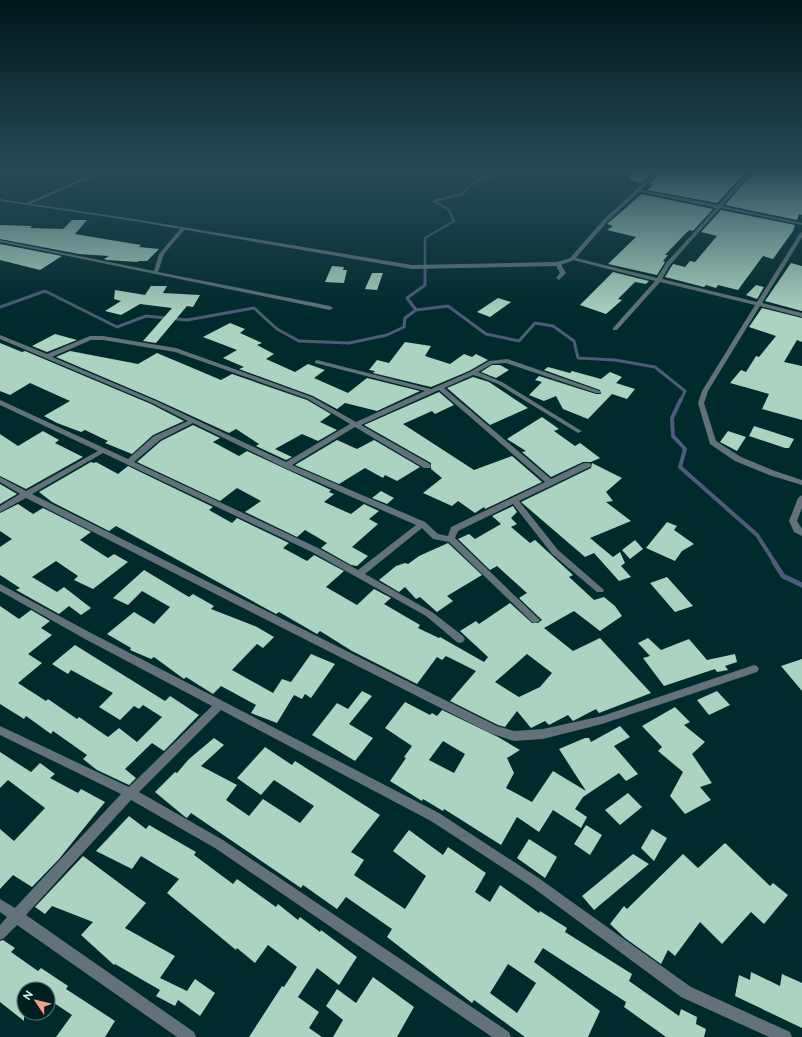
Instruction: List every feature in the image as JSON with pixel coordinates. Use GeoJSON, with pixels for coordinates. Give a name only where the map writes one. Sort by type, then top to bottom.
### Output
{"type":"FeatureCollection","features":[{"type":"Feature","properties":{"kind":"street"},"geometry":{"type":"LineString","coordinates":[[116,218],[412,267],[428,268],[558,264],[572,259],[608,218]]}},
{"type":"Feature","properties":{"kind":"street"},"geometry":{"type":"LineString","coordinates":[[615,328],[659,280],[668,264],[710,218]]}},
{"type":"Feature","properties":{"kind":"street"},"geometry":{"type":"LineString","coordinates":[[775,218],[802,224]]}},
{"type":"Feature","properties":{"kind":"street"},"geometry":{"type":"LineString","coordinates":[[156,271],[162,254],[183,229]]}},
{"type":"Feature","properties":{"kind":"street"},"geometry":{"type":"LineString","coordinates":[[802,233],[705,390],[701,403],[713,442],[738,458],[772,474],[802,483]]}},
{"type":"Feature","properties":{"kind":"street"},"geometry":{"type":"LineString","coordinates":[[0,241],[156,271],[330,308]]}},
{"type":"Feature","properties":{"kind":"street"},"geometry":{"type":"LineString","coordinates":[[572,259],[802,315]]}},
{"type":"Feature","properties":{"kind":"street"},"geometry":{"type":"LineString","coordinates":[[558,264],[563,273],[559,278]]}},
{"type":"Feature","properties":{"kind":"street"},"geometry":{"type":"LineString","coordinates":[[0,337],[193,421],[286,465],[422,524],[436,537],[451,539],[535,620]]}},
{"type":"Feature","properties":{"kind":"street"},"geometry":{"type":"LineString","coordinates":[[46,357],[90,338],[103,338],[176,350],[310,398],[427,466]]}},
{"type":"Feature","properties":{"kind":"street"},"geometry":{"type":"LineString","coordinates":[[286,465],[356,424],[472,373],[491,362],[507,361],[598,392]]}},
{"type":"Feature","properties":{"kind":"street"},"geometry":{"type":"LineString","coordinates":[[317,362],[432,391]]}},
{"type":"Feature","properties":{"kind":"street"},"geometry":{"type":"LineString","coordinates":[[472,373],[482,375],[500,383],[578,431]]}},
{"type":"Feature","properties":{"kind":"street"},"geometry":{"type":"LineString","coordinates":[[439,387],[549,482]]}},
{"type":"Feature","properties":{"kind":"street"},"geometry":{"type":"LineString","coordinates":[[0,402],[315,550],[429,614],[460,639]]}},
{"type":"Feature","properties":{"kind":"street"},"geometry":{"type":"LineString","coordinates":[[129,462],[157,438],[193,421]]}},
{"type":"Feature","properties":{"kind":"street"},"geometry":{"type":"LineString","coordinates":[[0,509],[104,450]]}},
{"type":"Feature","properties":{"kind":"street"},"geometry":{"type":"LineString","coordinates":[[451,539],[454,529],[587,465]]}},
{"type":"Feature","properties":{"kind":"street"},"geometry":{"type":"LineString","coordinates":[[0,479],[25,494],[494,730],[514,736],[543,734],[602,720],[754,669]]}},
{"type":"Feature","properties":{"kind":"street"},"geometry":{"type":"LineString","coordinates":[[802,498],[793,520],[797,530],[802,533]]}},
{"type":"Feature","properties":{"kind":"street"},"geometry":{"type":"LineString","coordinates":[[514,500],[554,552],[600,590]]}},
{"type":"Feature","properties":{"kind":"street"},"geometry":{"type":"LineString","coordinates":[[358,575],[422,524]]}},
{"type":"Feature","properties":{"kind":"street"},"geometry":{"type":"LineString","coordinates":[[0,586],[88,636],[435,817],[536,883],[686,992],[785,1037]]}},
{"type":"Feature","properties":{"kind":"street"},"geometry":{"type":"LineString","coordinates":[[0,934],[130,793],[220,705]]}},
{"type":"Feature","properties":{"kind":"street"},"geometry":{"type":"LineString","coordinates":[[0,730],[130,793],[219,844],[504,1037]]}},
{"type":"Feature","properties":{"kind":"street"},"geometry":{"type":"LineString","coordinates":[[0,905],[189,1037]]}},
{"type":"Feature","properties":{"kind":"building"},"geometry":{"type":"Polygon","coordinates":[[[614,218],[704,218],[693,231],[690,230],[687,232],[665,255],[668,255],[663,261],[665,262],[657,275],[608,264],[636,237],[607,230],[613,226],[607,224],[614,218]]]}},
{"type":"Feature","properties":{"kind":"building"},"geometry":{"type":"Polygon","coordinates":[[[713,218],[762,218],[795,225],[793,231],[773,259],[763,256],[738,290],[718,285],[716,288],[706,285],[704,287],[665,277],[673,264],[685,267],[690,261],[695,262],[717,236],[701,232],[713,218]]]}},
{"type":"Feature","properties":{"kind":"building"},"geometry":{"type":"Polygon","coordinates":[[[72,220],[87,220],[75,234],[141,245],[139,247],[159,249],[147,261],[137,262],[107,260],[104,259],[109,256],[79,254],[0,239],[0,225],[63,229],[72,220]]]}},
{"type":"Feature","properties":{"kind":"building"},"geometry":{"type":"Polygon","coordinates":[[[0,244],[62,256],[40,270],[0,260],[0,244]]]}},
{"type":"Feature","properties":{"kind":"building"},"geometry":{"type":"Polygon","coordinates":[[[791,263],[802,266],[802,311],[765,301],[791,263]]]}},
{"type":"Feature","properties":{"kind":"building"},"geometry":{"type":"Polygon","coordinates":[[[332,266],[344,267],[343,270],[347,270],[344,283],[325,282],[332,266]]]}},
{"type":"Feature","properties":{"kind":"building"},"geometry":{"type":"Polygon","coordinates":[[[613,272],[649,281],[646,284],[635,282],[618,299],[622,300],[606,314],[580,305],[613,272]]]}},
{"type":"Feature","properties":{"kind":"building"},"geometry":{"type":"Polygon","coordinates":[[[372,273],[383,273],[377,290],[365,289],[372,273]]]}},
{"type":"Feature","properties":{"kind":"building"},"geometry":{"type":"Polygon","coordinates":[[[756,285],[764,287],[757,299],[746,295],[756,285]]]}},
{"type":"Feature","properties":{"kind":"building"},"geometry":{"type":"Polygon","coordinates":[[[151,286],[167,286],[163,293],[200,295],[193,307],[187,306],[156,343],[143,341],[172,308],[140,304],[121,315],[105,311],[121,301],[114,299],[115,290],[145,295],[151,286]]]}},
{"type":"Feature","properties":{"kind":"building"},"geometry":{"type":"Polygon","coordinates":[[[498,298],[511,302],[490,317],[477,312],[498,298]]]}},
{"type":"Feature","properties":{"kind":"building"},"geometry":{"type":"Polygon","coordinates":[[[762,308],[802,318],[802,342],[797,340],[784,362],[802,366],[802,420],[762,409],[769,394],[730,383],[741,370],[746,372],[756,356],[759,357],[776,336],[749,327],[762,308]]]}},
{"type":"Feature","properties":{"kind":"building"},"geometry":{"type":"Polygon","coordinates":[[[230,323],[245,329],[240,333],[262,343],[257,345],[274,354],[266,359],[295,372],[308,364],[325,370],[314,378],[348,393],[367,378],[420,391],[377,411],[345,403],[337,409],[313,396],[239,369],[244,367],[223,358],[237,350],[203,337],[230,323]]]}},
{"type":"Feature","properties":{"kind":"building"},"geometry":{"type":"Polygon","coordinates":[[[55,334],[77,340],[47,352],[32,346],[55,334]]]}},
{"type":"Feature","properties":{"kind":"building"},"geometry":{"type":"Polygon","coordinates":[[[405,342],[431,346],[425,356],[450,364],[464,354],[472,357],[476,354],[488,360],[469,371],[431,387],[373,373],[375,371],[369,370],[377,360],[389,363],[405,342]]]}},
{"type":"Feature","properties":{"kind":"building"},"geometry":{"type":"Polygon","coordinates":[[[0,343],[22,352],[25,351],[151,404],[184,421],[153,435],[132,454],[105,443],[108,441],[85,430],[81,432],[57,423],[44,416],[70,401],[30,383],[10,395],[0,391],[0,343]]]}},
{"type":"Feature","properties":{"kind":"building"},"geometry":{"type":"Polygon","coordinates":[[[70,351],[138,364],[157,353],[221,380],[232,374],[307,400],[331,414],[320,422],[337,430],[318,441],[302,434],[275,449],[292,457],[286,460],[256,446],[259,444],[236,429],[229,433],[157,400],[56,357],[70,351]]]}},
{"type":"Feature","properties":{"kind":"building"},"geometry":{"type":"Polygon","coordinates":[[[492,365],[500,365],[509,370],[496,378],[481,372],[492,365]]]}},
{"type":"Feature","properties":{"kind":"building"},"geometry":{"type":"Polygon","coordinates":[[[548,367],[570,373],[572,371],[601,379],[610,372],[622,377],[616,383],[635,389],[627,399],[612,394],[588,419],[563,409],[556,396],[544,401],[529,395],[542,382],[535,380],[539,376],[596,394],[601,394],[600,390],[544,370],[548,367]]]}},
{"type":"Feature","properties":{"kind":"building"},"geometry":{"type":"Polygon","coordinates":[[[473,377],[489,382],[528,408],[490,425],[447,388],[473,377]]]}},
{"type":"Feature","properties":{"kind":"building"},"geometry":{"type":"Polygon","coordinates":[[[439,392],[454,405],[435,414],[432,411],[403,424],[474,470],[512,456],[542,482],[485,509],[484,507],[475,513],[458,501],[452,506],[423,493],[442,478],[431,469],[431,463],[364,425],[439,392]]]}},
{"type":"Feature","properties":{"kind":"building"},"geometry":{"type":"Polygon","coordinates":[[[542,417],[559,429],[554,431],[575,446],[580,443],[600,458],[591,462],[583,462],[551,477],[522,452],[526,451],[507,439],[542,417]]]}},
{"type":"Feature","properties":{"kind":"building"},"geometry":{"type":"Polygon","coordinates":[[[193,425],[220,438],[213,442],[239,456],[247,451],[331,490],[329,492],[334,494],[324,502],[351,514],[364,504],[379,511],[369,519],[378,524],[352,547],[368,556],[357,566],[351,565],[321,548],[327,543],[305,530],[297,537],[245,512],[261,501],[237,488],[220,501],[137,462],[161,441],[193,425]]]}},
{"type":"Feature","properties":{"kind":"building"},"geometry":{"type":"Polygon","coordinates":[[[754,426],[794,439],[789,448],[785,448],[749,436],[754,426]]]}},
{"type":"Feature","properties":{"kind":"building"},"geometry":{"type":"Polygon","coordinates":[[[43,431],[59,440],[55,443],[83,457],[26,489],[0,476],[0,434],[18,446],[43,431]]]}},
{"type":"Feature","properties":{"kind":"building"},"geometry":{"type":"Polygon","coordinates":[[[728,431],[746,437],[737,451],[720,442],[728,431]]]}},
{"type":"Feature","properties":{"kind":"building"},"geometry":{"type":"Polygon","coordinates":[[[337,440],[357,449],[374,440],[420,467],[397,481],[385,475],[383,478],[365,468],[339,484],[295,465],[337,440]]]}},
{"type":"Feature","properties":{"kind":"building"},"geometry":{"type":"Polygon","coordinates":[[[91,462],[96,462],[118,474],[128,466],[213,507],[209,510],[232,523],[237,518],[289,543],[283,548],[307,561],[314,555],[344,571],[326,587],[357,605],[374,589],[391,598],[384,604],[420,625],[418,628],[439,638],[440,637],[484,662],[488,657],[460,631],[476,621],[479,624],[510,603],[532,623],[538,623],[542,620],[519,598],[527,593],[497,566],[490,570],[458,539],[469,534],[475,539],[501,524],[492,516],[513,506],[517,512],[511,518],[517,524],[511,527],[530,543],[535,540],[573,575],[569,577],[594,600],[604,597],[615,606],[622,616],[600,631],[574,611],[544,628],[573,651],[600,638],[651,693],[599,713],[596,709],[573,721],[568,715],[549,725],[545,721],[531,728],[517,711],[505,727],[498,725],[450,701],[476,671],[446,656],[442,660],[437,657],[417,684],[352,651],[320,631],[317,634],[279,612],[276,614],[116,526],[109,531],[52,502],[39,492],[91,462]],[[527,654],[495,682],[519,697],[540,687],[552,673],[527,654]]]}},
{"type":"Feature","properties":{"kind":"building"},"geometry":{"type":"Polygon","coordinates":[[[592,463],[622,478],[606,492],[613,501],[606,502],[631,521],[590,538],[613,557],[620,552],[625,563],[621,566],[631,577],[619,581],[594,553],[585,557],[521,502],[591,468],[592,463]]]}},
{"type":"Feature","properties":{"kind":"building"},"geometry":{"type":"Polygon","coordinates":[[[0,484],[17,494],[0,504],[0,484]]]}},
{"type":"Feature","properties":{"kind":"building"},"geometry":{"type":"Polygon","coordinates":[[[381,491],[394,498],[387,504],[372,498],[381,491]]]}},
{"type":"Feature","properties":{"kind":"building"},"geometry":{"type":"Polygon","coordinates":[[[18,504],[33,514],[43,508],[91,532],[80,540],[108,558],[114,554],[128,562],[93,589],[74,580],[78,576],[56,561],[32,577],[57,592],[64,587],[91,608],[81,615],[69,606],[59,614],[16,590],[20,588],[0,575],[0,547],[12,539],[0,531],[0,513],[18,504]]]}},
{"type":"Feature","properties":{"kind":"building"},"geometry":{"type":"Polygon","coordinates":[[[667,522],[677,526],[674,530],[694,544],[682,551],[675,561],[646,548],[667,522]]]}},
{"type":"Feature","properties":{"kind":"building"},"geometry":{"type":"Polygon","coordinates":[[[635,540],[643,549],[630,559],[622,550],[635,540]]]}},
{"type":"Feature","properties":{"kind":"building"},"geometry":{"type":"Polygon","coordinates":[[[448,543],[482,575],[447,596],[453,601],[437,612],[420,597],[416,599],[405,587],[399,592],[379,580],[396,566],[405,563],[408,564],[419,556],[448,543]]]}},
{"type":"Feature","properties":{"kind":"building"},"geometry":{"type":"Polygon","coordinates":[[[144,570],[189,597],[193,594],[214,606],[211,609],[257,627],[274,637],[263,648],[257,644],[232,670],[273,693],[282,679],[291,682],[311,654],[335,664],[311,698],[305,694],[302,699],[294,695],[277,723],[251,713],[256,705],[221,686],[213,694],[186,677],[184,679],[154,657],[151,659],[130,650],[131,648],[107,634],[134,612],[154,624],[170,607],[142,591],[128,605],[113,598],[144,570]]]}},
{"type":"Feature","properties":{"kind":"building"},"geometry":{"type":"Polygon","coordinates":[[[667,577],[693,606],[675,612],[650,583],[667,577]]]}},
{"type":"Feature","properties":{"kind":"building"},"geometry":{"type":"Polygon","coordinates":[[[0,606],[19,619],[31,610],[50,621],[41,628],[52,635],[28,654],[42,663],[18,683],[46,701],[48,699],[77,719],[79,717],[108,737],[119,728],[137,742],[162,717],[143,705],[139,709],[134,706],[120,720],[99,707],[113,693],[71,670],[68,674],[52,664],[75,645],[165,701],[170,696],[199,715],[164,751],[152,743],[125,769],[136,778],[129,785],[97,770],[83,759],[87,755],[53,731],[51,734],[26,716],[24,719],[0,704],[0,606]]]}},
{"type":"Feature","properties":{"kind":"building"},"geometry":{"type":"Polygon","coordinates":[[[648,638],[661,650],[689,639],[707,660],[735,654],[737,662],[725,666],[728,670],[717,672],[715,669],[664,686],[643,658],[650,656],[638,643],[648,638]]]}},
{"type":"Feature","properties":{"kind":"building"},"geometry":{"type":"Polygon","coordinates":[[[802,659],[802,691],[781,666],[802,659]]]}},
{"type":"Feature","properties":{"kind":"building"},"geometry":{"type":"Polygon","coordinates":[[[362,691],[372,696],[349,724],[373,738],[355,761],[312,735],[337,703],[348,709],[362,691]]]}},
{"type":"Feature","properties":{"kind":"building"},"geometry":{"type":"Polygon","coordinates":[[[717,691],[730,705],[709,715],[697,700],[717,691]]]}},
{"type":"Feature","properties":{"kind":"building"},"geometry":{"type":"Polygon","coordinates":[[[405,702],[430,715],[432,713],[437,716],[442,710],[498,737],[520,750],[507,758],[514,773],[506,788],[532,802],[553,771],[586,791],[559,749],[585,738],[589,738],[591,742],[620,726],[630,737],[614,746],[638,774],[626,781],[619,773],[583,797],[575,809],[587,817],[581,828],[553,810],[539,832],[517,817],[501,845],[444,809],[443,811],[423,799],[422,801],[390,781],[406,758],[404,757],[412,746],[385,728],[405,702]],[[443,741],[429,760],[454,773],[465,754],[443,741]]]}},
{"type":"Feature","properties":{"kind":"building"},"geometry":{"type":"Polygon","coordinates":[[[675,707],[690,722],[684,725],[705,742],[692,754],[712,783],[700,787],[711,800],[685,814],[670,796],[683,772],[658,751],[662,747],[642,726],[675,707]]]}},
{"type":"Feature","properties":{"kind":"building"},"geometry":{"type":"Polygon","coordinates":[[[214,738],[224,745],[201,766],[237,785],[226,800],[249,816],[263,799],[300,823],[314,806],[274,780],[261,795],[237,778],[265,747],[292,765],[295,761],[380,815],[351,852],[364,860],[354,875],[405,909],[426,876],[393,851],[409,830],[443,855],[448,847],[486,873],[475,892],[490,902],[500,885],[539,913],[540,911],[567,928],[565,932],[632,974],[629,981],[679,1016],[681,1009],[697,1017],[696,1024],[706,1029],[704,1037],[666,1037],[624,1007],[626,1002],[543,948],[534,962],[600,1011],[588,1037],[525,1037],[474,1000],[472,1003],[387,937],[392,929],[346,897],[337,909],[303,885],[301,888],[191,813],[187,818],[155,792],[175,772],[177,773],[189,759],[214,738]],[[508,964],[490,993],[517,1013],[536,983],[508,964]]]}},
{"type":"Feature","properties":{"kind":"building"},"geometry":{"type":"Polygon","coordinates":[[[0,752],[31,772],[40,763],[55,774],[50,778],[78,793],[81,789],[105,802],[59,859],[32,887],[13,875],[0,889],[0,829],[14,841],[45,808],[8,780],[0,788],[0,752]]]}},
{"type":"Feature","properties":{"kind":"building"},"geometry":{"type":"Polygon","coordinates":[[[628,793],[642,807],[620,825],[605,810],[628,793]]]}},
{"type":"Feature","properties":{"kind":"building"},"geometry":{"type":"Polygon","coordinates":[[[129,816],[146,829],[149,825],[196,852],[194,855],[233,884],[237,879],[276,907],[278,904],[298,920],[300,917],[320,932],[321,930],[357,957],[339,985],[317,968],[298,997],[319,1012],[309,1028],[322,1037],[249,1037],[282,986],[284,987],[297,967],[268,945],[255,963],[237,948],[236,950],[167,893],[179,879],[141,856],[132,869],[96,851],[129,816]]]}},
{"type":"Feature","properties":{"kind":"building"},"geometry":{"type":"Polygon","coordinates":[[[586,825],[602,835],[590,855],[574,844],[586,825]]]}},
{"type":"Feature","properties":{"kind":"building"},"geometry":{"type":"Polygon","coordinates":[[[652,829],[667,838],[654,861],[641,848],[652,829]]]}},
{"type":"Feature","properties":{"kind":"building"},"geometry":{"type":"Polygon","coordinates":[[[529,839],[557,857],[545,878],[517,858],[529,839]]]}},
{"type":"Feature","properties":{"kind":"building"},"geometry":{"type":"Polygon","coordinates":[[[725,843],[770,886],[773,883],[788,895],[764,924],[751,912],[722,944],[700,922],[675,956],[668,950],[661,964],[625,938],[610,924],[624,906],[627,909],[683,854],[698,868],[725,843]]]}},
{"type":"Feature","properties":{"kind":"building"},"geometry":{"type":"Polygon","coordinates":[[[633,854],[649,864],[594,910],[582,896],[633,854]]]}},
{"type":"Feature","properties":{"kind":"building"},"geometry":{"type":"Polygon","coordinates":[[[83,856],[146,903],[125,928],[175,956],[160,978],[187,991],[195,979],[215,993],[200,1016],[178,1000],[175,1006],[156,996],[160,990],[115,964],[114,965],[81,935],[93,922],[52,906],[45,914],[35,907],[83,856]]]}},
{"type":"Feature","properties":{"kind":"building"},"geometry":{"type":"Polygon","coordinates":[[[3,940],[15,948],[11,952],[38,971],[41,968],[68,986],[66,989],[115,1021],[105,1037],[56,1037],[72,1015],[56,1004],[56,981],[16,981],[16,1015],[0,1002],[0,941],[3,940]]]}},
{"type":"Feature","properties":{"kind":"building"},"geometry":{"type":"Polygon","coordinates":[[[751,972],[780,986],[782,974],[802,983],[802,1028],[735,996],[739,975],[750,980],[751,972]]]}},
{"type":"Feature","properties":{"kind":"building"},"geometry":{"type":"Polygon","coordinates":[[[373,977],[414,1007],[397,1037],[333,1037],[343,1020],[326,1006],[337,989],[356,1003],[373,977]]]}},
{"type":"Feature","properties":{"kind":"waterway"},"geometry":{"type":"LineString","coordinates":[[416,310],[407,298],[425,285],[425,238],[454,221],[453,218]]}},
{"type":"Feature","properties":{"kind":"waterway"},"geometry":{"type":"LineString","coordinates":[[0,307],[45,291],[117,327],[146,316],[187,320],[254,308],[277,329],[299,341],[349,343],[387,335],[404,327],[405,318],[416,310]]}},
{"type":"Feature","properties":{"kind":"waterway"},"geometry":{"type":"LineString","coordinates":[[416,310],[448,306],[486,334],[519,341],[535,323],[553,326],[574,341],[578,358],[615,360],[655,367],[685,391],[681,400]]}},
{"type":"Feature","properties":{"kind":"waterway"},"geometry":{"type":"LineString","coordinates":[[681,399],[672,418],[673,436],[685,449],[680,467],[757,535],[775,563]]}},
{"type":"Feature","properties":{"kind":"waterway"},"geometry":{"type":"LineString","coordinates":[[774,562],[783,576],[802,585]]}}]}
